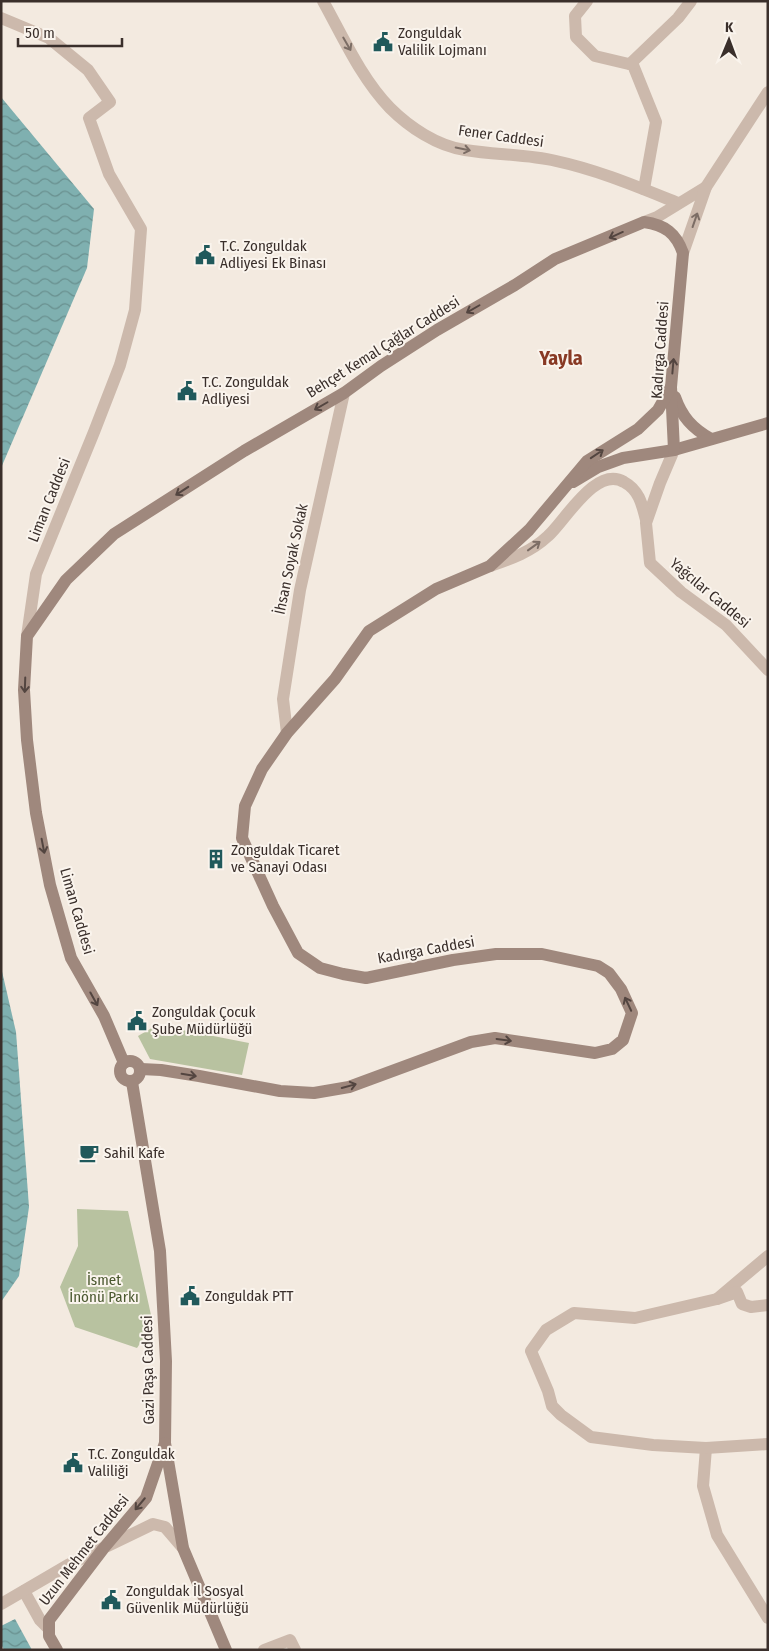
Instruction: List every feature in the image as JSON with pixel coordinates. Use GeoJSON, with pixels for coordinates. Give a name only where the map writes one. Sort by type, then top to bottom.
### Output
{"type":"FeatureCollection","features":[{"type":"Feature","properties":{"kind":"main road","name":"Behçet Kemal Çağlar Caddesi"},"geometry":{"type":"LineString","coordinates":[[27,636],[66,580],[114,534],[244,452],[344,393],[381,366],[555,259],[644,222]]}},
{"type":"Feature","properties":{"kind":"main road"},"geometry":{"type":"LineString","coordinates":[[644,222],[656,224],[667,230],[679,241],[683,253]]}},
{"type":"Feature","properties":{"kind":"main road","name":"Kadırga Caddesi"},"geometry":{"type":"LineString","coordinates":[[674,450],[671,387],[683,253]]}},
{"type":"Feature","properties":{"kind":"main road"},"geometry":{"type":"LineString","coordinates":[[671,387],[678,408],[691,426],[711,439]]}},
{"type":"Feature","properties":{"kind":"main road","name":"Kadırga Caddesi"},"geometry":{"type":"LineString","coordinates":[[141,1069],[177,1073],[280,1091],[314,1093],[349,1087],[471,1042],[495,1038],[595,1053],[612,1049],[623,1040],[632,1013],[621,989],[609,972],[598,966],[542,954],[496,954],[453,960],[366,978],[320,968],[298,953],[273,906],[242,838],[245,806],[262,769],[287,732],[335,679],[370,632],[436,589],[490,566],[529,530],[587,461],[638,429],[658,410],[671,387]]}},
{"type":"Feature","properties":{"kind":"main road"},"geometry":{"type":"LineString","coordinates":[[563,489],[598,467],[623,458],[674,450],[768,423]]}},
{"type":"Feature","properties":{"kind":"main road","name":"Liman Caddesi"},"geometry":{"type":"LineString","coordinates":[[27,636],[24,690],[27,740],[36,813],[50,885],[71,958],[104,1016],[124,1063]]}},
{"type":"Feature","properties":{"kind":"main road"},"geometry":{"type":"LineString","coordinates":[[134,1062],[141,1069],[138,1078],[132,1082],[125,1081],[121,1076],[120,1068],[124,1063],[134,1062]]}},
{"type":"Feature","properties":{"kind":"main road","name":"Gazi Paşa Caddesi"},"geometry":{"type":"LineString","coordinates":[[132,1082],[160,1251],[166,1361],[165,1443],[183,1548],[226,1650]]}},
{"type":"Feature","properties":{"kind":"main road","name":"Uzun Mehmet Caddesi"},"geometry":{"type":"LineString","coordinates":[[56,1650],[49,1636],[49,1620],[103,1549],[146,1498],[165,1443]]}},
{"type":"Feature","properties":{"kind":"street","name":"Fener Caddesi"},"geometry":{"type":"LineString","coordinates":[[323,1],[373,89],[391,109],[410,125],[435,140],[463,150],[555,161],[611,176],[678,203]]}},
{"type":"Feature","properties":{"kind":"street"},"geometry":{"type":"LineString","coordinates":[[587,1],[575,16],[576,37],[595,56],[633,64],[656,122],[644,189]]}},
{"type":"Feature","properties":{"kind":"street"},"geometry":{"type":"LineString","coordinates":[[630,64],[678,18],[691,1]]}},
{"type":"Feature","properties":{"kind":"street","name":"Liman Caddesi"},"geometry":{"type":"LineString","coordinates":[[1,18],[49,38],[88,70],[110,102],[89,118],[110,174],[141,229],[135,310],[120,365],[36,574],[27,636]]}},
{"type":"Feature","properties":{"kind":"street"},"geometry":{"type":"LineString","coordinates":[[683,253],[706,187],[768,92]]}},
{"type":"Feature","properties":{"kind":"street"},"geometry":{"type":"LineString","coordinates":[[644,222],[657,217],[706,187]]}},
{"type":"Feature","properties":{"kind":"street","name":"İhsan Soyak Sokak"},"geometry":{"type":"LineString","coordinates":[[287,732],[282,699],[299,599],[344,393]]}},
{"type":"Feature","properties":{"kind":"street","name":"Yağcılar Caddesi"},"geometry":{"type":"LineString","coordinates":[[674,450],[646,523],[650,563],[681,592],[726,625],[768,670]]}},
{"type":"Feature","properties":{"kind":"street"},"geometry":{"type":"LineString","coordinates":[[490,566],[524,554],[549,536],[587,492],[605,480],[620,479],[632,486],[642,502],[646,523]]}},
{"type":"Feature","properties":{"kind":"street"},"geometry":{"type":"LineString","coordinates":[[717,1299],[768,1256]]}},
{"type":"Feature","properties":{"kind":"street"},"geometry":{"type":"LineString","coordinates":[[768,1309],[742,1304],[737,1292],[717,1299],[635,1318],[574,1313],[546,1330],[531,1351],[548,1391],[552,1406],[591,1437],[653,1445],[706,1448],[768,1444]]}},
{"type":"Feature","properties":{"kind":"street"},"geometry":{"type":"LineString","coordinates":[[751,1307],[768,1305]]}},
{"type":"Feature","properties":{"kind":"street"},"geometry":{"type":"LineString","coordinates":[[706,1448],[703,1486],[717,1535],[768,1618]]}},
{"type":"Feature","properties":{"kind":"street"},"geometry":{"type":"LineString","coordinates":[[6,1601],[68,1565],[153,1524],[165,1527],[183,1548]]}},
{"type":"Feature","properties":{"kind":"street"},"geometry":{"type":"LineString","coordinates":[[24,1591],[40,1620],[49,1629]]}},
{"type":"Feature","properties":{"kind":"street"},"geometry":{"type":"LineString","coordinates":[[264,1650],[290,1640],[295,1650]]}},
{"type":"Feature","properties":{"kind":"green space"},"geometry":{"type":"Polygon","coordinates":[[[157,1025],[249,1043],[242,1075],[150,1059],[138,1036],[157,1025]]]}},
{"type":"Feature","properties":{"kind":"green space","name":"İsmet İnönü Parkı"},"geometry":{"type":"Polygon","coordinates":[[[77,1209],[128,1211],[153,1324],[137,1348],[75,1327],[60,1287],[78,1246],[77,1209]]]}},
{"type":"Feature","properties":{"kind":"water"},"geometry":{"type":"Polygon","coordinates":[[[1,97],[94,209],[87,268],[1,468],[1,97]]]}},
{"type":"Feature","properties":{"kind":"water"},"geometry":{"type":"Polygon","coordinates":[[[1,967],[16,1032],[29,1207],[19,1276],[1,1302],[1,967]]]}},
{"type":"Feature","properties":{"kind":"water"},"geometry":{"type":"Polygon","coordinates":[[[15,1619],[32,1650],[4,1650],[1,1644],[1,1626],[15,1619]]]}},
{"type":"Feature","properties":{"kind":"place","name":"Zonguldak Valilik Lojmanı"},"geometry":{"type":"Point","coordinates":[383,42]}},
{"type":"Feature","properties":{"kind":"place","name":"T.C. Zonguldak Adliyesi Ek Binası"},"geometry":{"type":"Point","coordinates":[205,255]}},
{"type":"Feature","properties":{"kind":"place","name":"T.C. Zonguldak Adliyesi"},"geometry":{"type":"Point","coordinates":[187,391]}},
{"type":"Feature","properties":{"kind":"place","name":"Zonguldak Ticaret ve Sanayi Odası"},"geometry":{"type":"Point","coordinates":[216,859]}},
{"type":"Feature","properties":{"kind":"place","name":"Zonguldak Çocuk Şube Müdürlüğü"},"geometry":{"type":"Point","coordinates":[137,1021]}},
{"type":"Feature","properties":{"kind":"place","name":"Sahil Kafe"},"geometry":{"type":"Point","coordinates":[89,1153]}},
{"type":"Feature","properties":{"kind":"place","name":"Zonguldak PTT"},"geometry":{"type":"Point","coordinates":[190,1296]}},
{"type":"Feature","properties":{"kind":"place","name":"T.C. Zonguldak Valiliği"},"geometry":{"type":"Point","coordinates":[73,1463]}},
{"type":"Feature","properties":{"kind":"place","name":"Zonguldak İl Sosyal Güvenlik Müdürlüğü"},"geometry":{"type":"Point","coordinates":[111,1600]}},
{"type":"Feature","properties":{"kind":"district","name":"Yayla"},"geometry":{"type":"Point","coordinates":[561,358]}}]}
